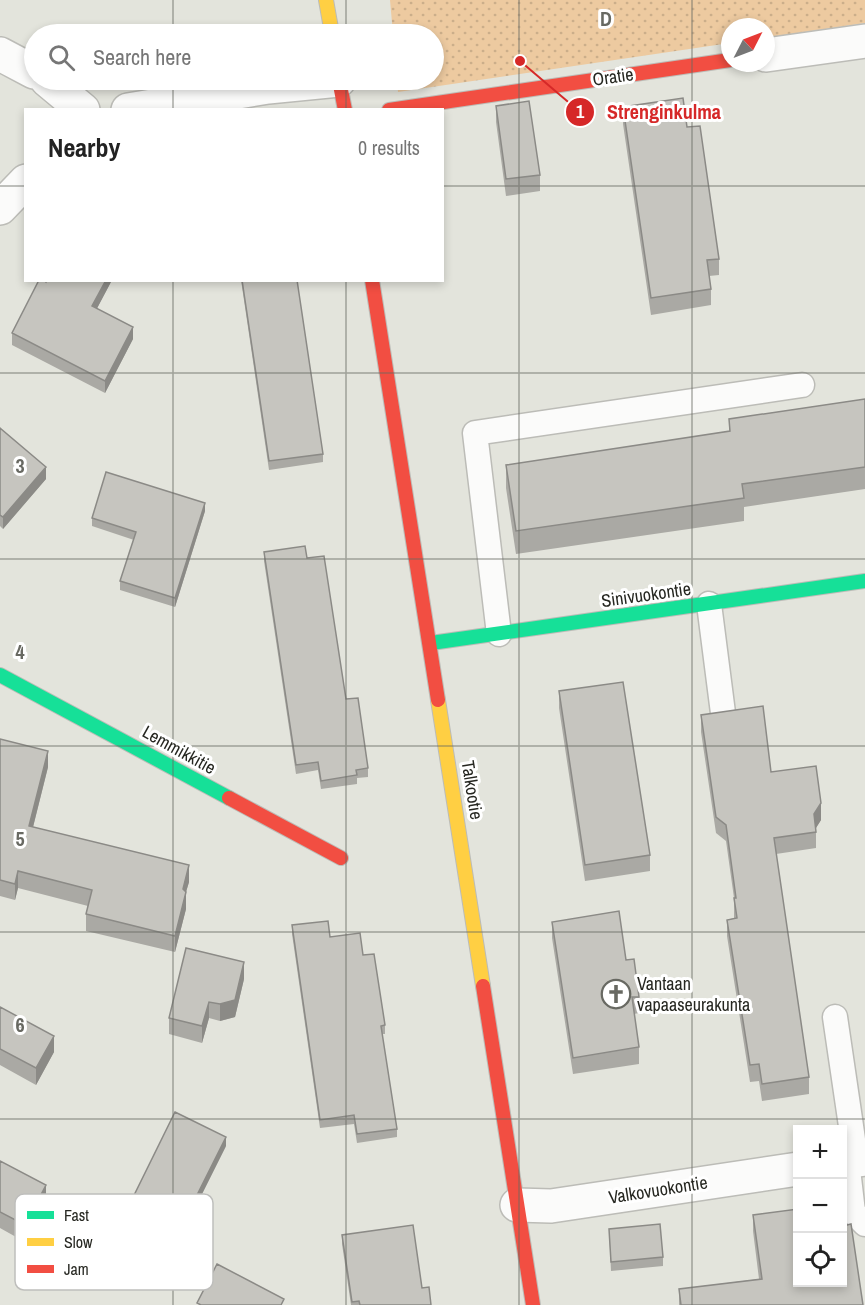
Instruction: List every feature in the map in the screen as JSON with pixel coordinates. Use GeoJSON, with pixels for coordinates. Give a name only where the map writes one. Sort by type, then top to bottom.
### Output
{"type":"FeatureCollection","features":[{"type":"Feature","properties":{"kind":"street"},"geometry":{"type":"LineString","coordinates":[[327,0],[331,24]]}},
{"type":"Feature","properties":{"kind":"street"},"geometry":{"type":"LineString","coordinates":[[775,54],[865,41]]}},
{"type":"Feature","properties":{"kind":"street"},"geometry":{"type":"LineString","coordinates":[[0,54],[24,67]]}},
{"type":"Feature","properties":{"kind":"street","name":"Oratie"},"geometry":{"type":"LineString","coordinates":[[403,108],[721,61]]}},
{"type":"Feature","properties":{"kind":"street"},"geometry":{"type":"LineString","coordinates":[[59,90],[81,108]]}},
{"type":"Feature","properties":{"kind":"street"},"geometry":{"type":"LineString","coordinates":[[140,108],[250,90]]}},
{"type":"Feature","properties":{"kind":"street"},"geometry":{"type":"LineString","coordinates":[[341,90],[345,108]]}},
{"type":"Feature","properties":{"kind":"street"},"geometry":{"type":"LineString","coordinates":[[0,208],[24,183]]}},
{"type":"Feature","properties":{"kind":"street","name":"Talkootie"},"geometry":{"type":"LineString","coordinates":[[372,282],[431,643],[533,1305]]}},
{"type":"Feature","properties":{"kind":"street","name":"Sinivuokontie"},"geometry":{"type":"LineString","coordinates":[[431,643],[865,581]]}},
{"type":"Feature","properties":{"kind":"street","name":"Lemmikkitie"},"geometry":{"type":"LineString","coordinates":[[0,675],[341,858]]}},
{"type":"Feature","properties":{"kind":"street","name":"Valkovuokontie"},"geometry":{"type":"LineString","coordinates":[[517,1205],[551,1206],[793,1170]]}},
{"type":"Feature","properties":{"kind":"lane"},"geometry":{"type":"LineString","coordinates":[[499,634],[475,433],[802,385]]}},
{"type":"Feature","properties":{"kind":"lane"},"geometry":{"type":"LineString","coordinates":[[709,604],[723,713]]}},
{"type":"Feature","properties":{"kind":"lane"},"geometry":{"type":"LineString","coordinates":[[835,1017],[853,1160],[853,1212],[865,1224]]}},
{"type":"Feature","properties":{"kind":"shaded area"},"geometry":{"type":"Polygon","coordinates":[[[390,0],[865,0],[865,23],[775,37],[775,18],[721,18],[721,44],[444,85],[444,24],[392,24],[390,0]]]}},
{"type":"Feature","properties":{"kind":"building"},"geometry":{"type":"Polygon","coordinates":[[[683,98],[687,127],[700,126],[719,259],[707,260],[711,289],[651,298],[623,107],[683,98]]]}},
{"type":"Feature","properties":{"kind":"building"},"geometry":{"type":"Polygon","coordinates":[[[529,101],[540,175],[506,179],[496,106],[529,101]]]}},
{"type":"Feature","properties":{"kind":"building"},"geometry":{"type":"Polygon","coordinates":[[[38,282],[105,282],[92,306],[133,327],[105,381],[12,333],[38,282]]]}},
{"type":"Feature","properties":{"kind":"building"},"geometry":{"type":"Polygon","coordinates":[[[242,282],[297,282],[323,454],[269,461],[242,282]]]}},
{"type":"Feature","properties":{"kind":"building"},"geometry":{"type":"Polygon","coordinates":[[[865,399],[865,467],[742,484],[744,498],[516,531],[506,465],[730,431],[729,419],[865,399]]]}},
{"type":"Feature","properties":{"kind":"building"},"geometry":{"type":"Polygon","coordinates":[[[0,428],[46,467],[3,517],[0,515],[0,428]]]}},
{"type":"Feature","properties":{"kind":"building"},"geometry":{"type":"Polygon","coordinates":[[[106,472],[205,503],[175,598],[120,581],[136,532],[92,518],[106,472]]]}},
{"type":"Feature","properties":{"kind":"building"},"geometry":{"type":"Polygon","coordinates":[[[305,546],[307,558],[324,556],[346,699],[358,698],[368,768],[356,770],[357,775],[321,781],[318,762],[296,765],[264,552],[305,546]]]}},
{"type":"Feature","properties":{"kind":"building"},"geometry":{"type":"Polygon","coordinates":[[[623,682],[650,855],[585,865],[559,691],[623,682]]]}},
{"type":"Feature","properties":{"kind":"building"},"geometry":{"type":"Polygon","coordinates":[[[763,706],[771,772],[816,766],[821,803],[814,814],[816,832],[774,838],[809,1077],[762,1084],[759,1064],[750,1065],[727,920],[737,918],[726,825],[716,817],[701,715],[763,706]]]}},
{"type":"Feature","properties":{"kind":"building"},"geometry":{"type":"Polygon","coordinates":[[[0,739],[48,751],[29,826],[189,865],[183,889],[186,892],[175,936],[86,914],[92,890],[18,871],[15,884],[0,880],[0,739]]]}},
{"type":"Feature","properties":{"kind":"building","name":"Vantaan vapaaseurakunta"},"geometry":{"type":"Polygon","coordinates":[[[619,911],[626,960],[634,959],[639,997],[632,997],[639,1047],[573,1058],[552,922],[619,911]]]}},
{"type":"Feature","properties":{"kind":"building"},"geometry":{"type":"Polygon","coordinates":[[[328,921],[330,937],[360,933],[363,955],[374,954],[385,1025],[381,1026],[397,1129],[357,1134],[354,1115],[320,1120],[292,925],[328,921]]]}},
{"type":"Feature","properties":{"kind":"building"},"geometry":{"type":"Polygon","coordinates":[[[186,948],[244,962],[235,1000],[220,1004],[209,1002],[202,1026],[169,1018],[186,948]]]}},
{"type":"Feature","properties":{"kind":"building"},"geometry":{"type":"Polygon","coordinates":[[[0,1007],[54,1036],[36,1068],[0,1049],[0,1007]]]}},
{"type":"Feature","properties":{"kind":"building"},"geometry":{"type":"Polygon","coordinates":[[[175,1112],[226,1137],[198,1194],[135,1194],[175,1112]]]}},
{"type":"Feature","properties":{"kind":"building"},"geometry":{"type":"Polygon","coordinates":[[[0,1161],[46,1185],[41,1194],[15,1194],[15,1220],[0,1212],[0,1161]]]}},
{"type":"Feature","properties":{"kind":"building"},"geometry":{"type":"Polygon","coordinates":[[[793,1210],[793,1287],[847,1287],[847,1225],[851,1224],[863,1305],[681,1305],[679,1289],[762,1279],[753,1215],[793,1210]]]}},
{"type":"Feature","properties":{"kind":"building"},"geometry":{"type":"Polygon","coordinates":[[[660,1224],[663,1257],[611,1262],[609,1229],[660,1224]]]}},
{"type":"Feature","properties":{"kind":"building"},"geometry":{"type":"Polygon","coordinates":[[[413,1225],[422,1288],[429,1287],[431,1305],[360,1305],[359,1301],[352,1302],[342,1235],[413,1225]]]}},
{"type":"Feature","properties":{"kind":"building"},"geometry":{"type":"Polygon","coordinates":[[[217,1264],[284,1299],[281,1305],[201,1305],[197,1303],[204,1290],[213,1290],[213,1272],[217,1264]]]}},
{"type":"Feature","properties":{"kind":"traffic: fast"},"geometry":{"type":"LineString","coordinates":[[431,643],[865,581]]}},
{"type":"Feature","properties":{"kind":"traffic: fast"},"geometry":{"type":"LineString","coordinates":[[0,675],[229,798]]}},
{"type":"Feature","properties":{"kind":"traffic: slow"},"geometry":{"type":"LineString","coordinates":[[326,0],[330,24]]}},
{"type":"Feature","properties":{"kind":"traffic: slow"},"geometry":{"type":"LineString","coordinates":[[438,700],[483,986]]}},
{"type":"Feature","properties":{"kind":"traffic: jam"},"geometry":{"type":"LineString","coordinates":[[403,108],[721,61]]}},
{"type":"Feature","properties":{"kind":"traffic: jam"},"geometry":{"type":"LineString","coordinates":[[341,90],[345,108]]}},
{"type":"Feature","properties":{"kind":"traffic: jam"},"geometry":{"type":"LineString","coordinates":[[372,282],[438,700]]}},
{"type":"Feature","properties":{"kind":"traffic: jam"},"geometry":{"type":"LineString","coordinates":[[229,798],[341,858]]}},
{"type":"Feature","properties":{"kind":"traffic: jam"},"geometry":{"type":"LineString","coordinates":[[483,986],[533,1305]]}},
{"type":"Feature","properties":{"kind":"place","name":"Strenginkulma"},"geometry":{"type":"Point","coordinates":[520,61]}},
{"type":"Feature","properties":{"kind":"place","name":"Vantaan vapaaseurakunta"},"geometry":{"type":"Point","coordinates":[616,994]}}]}
